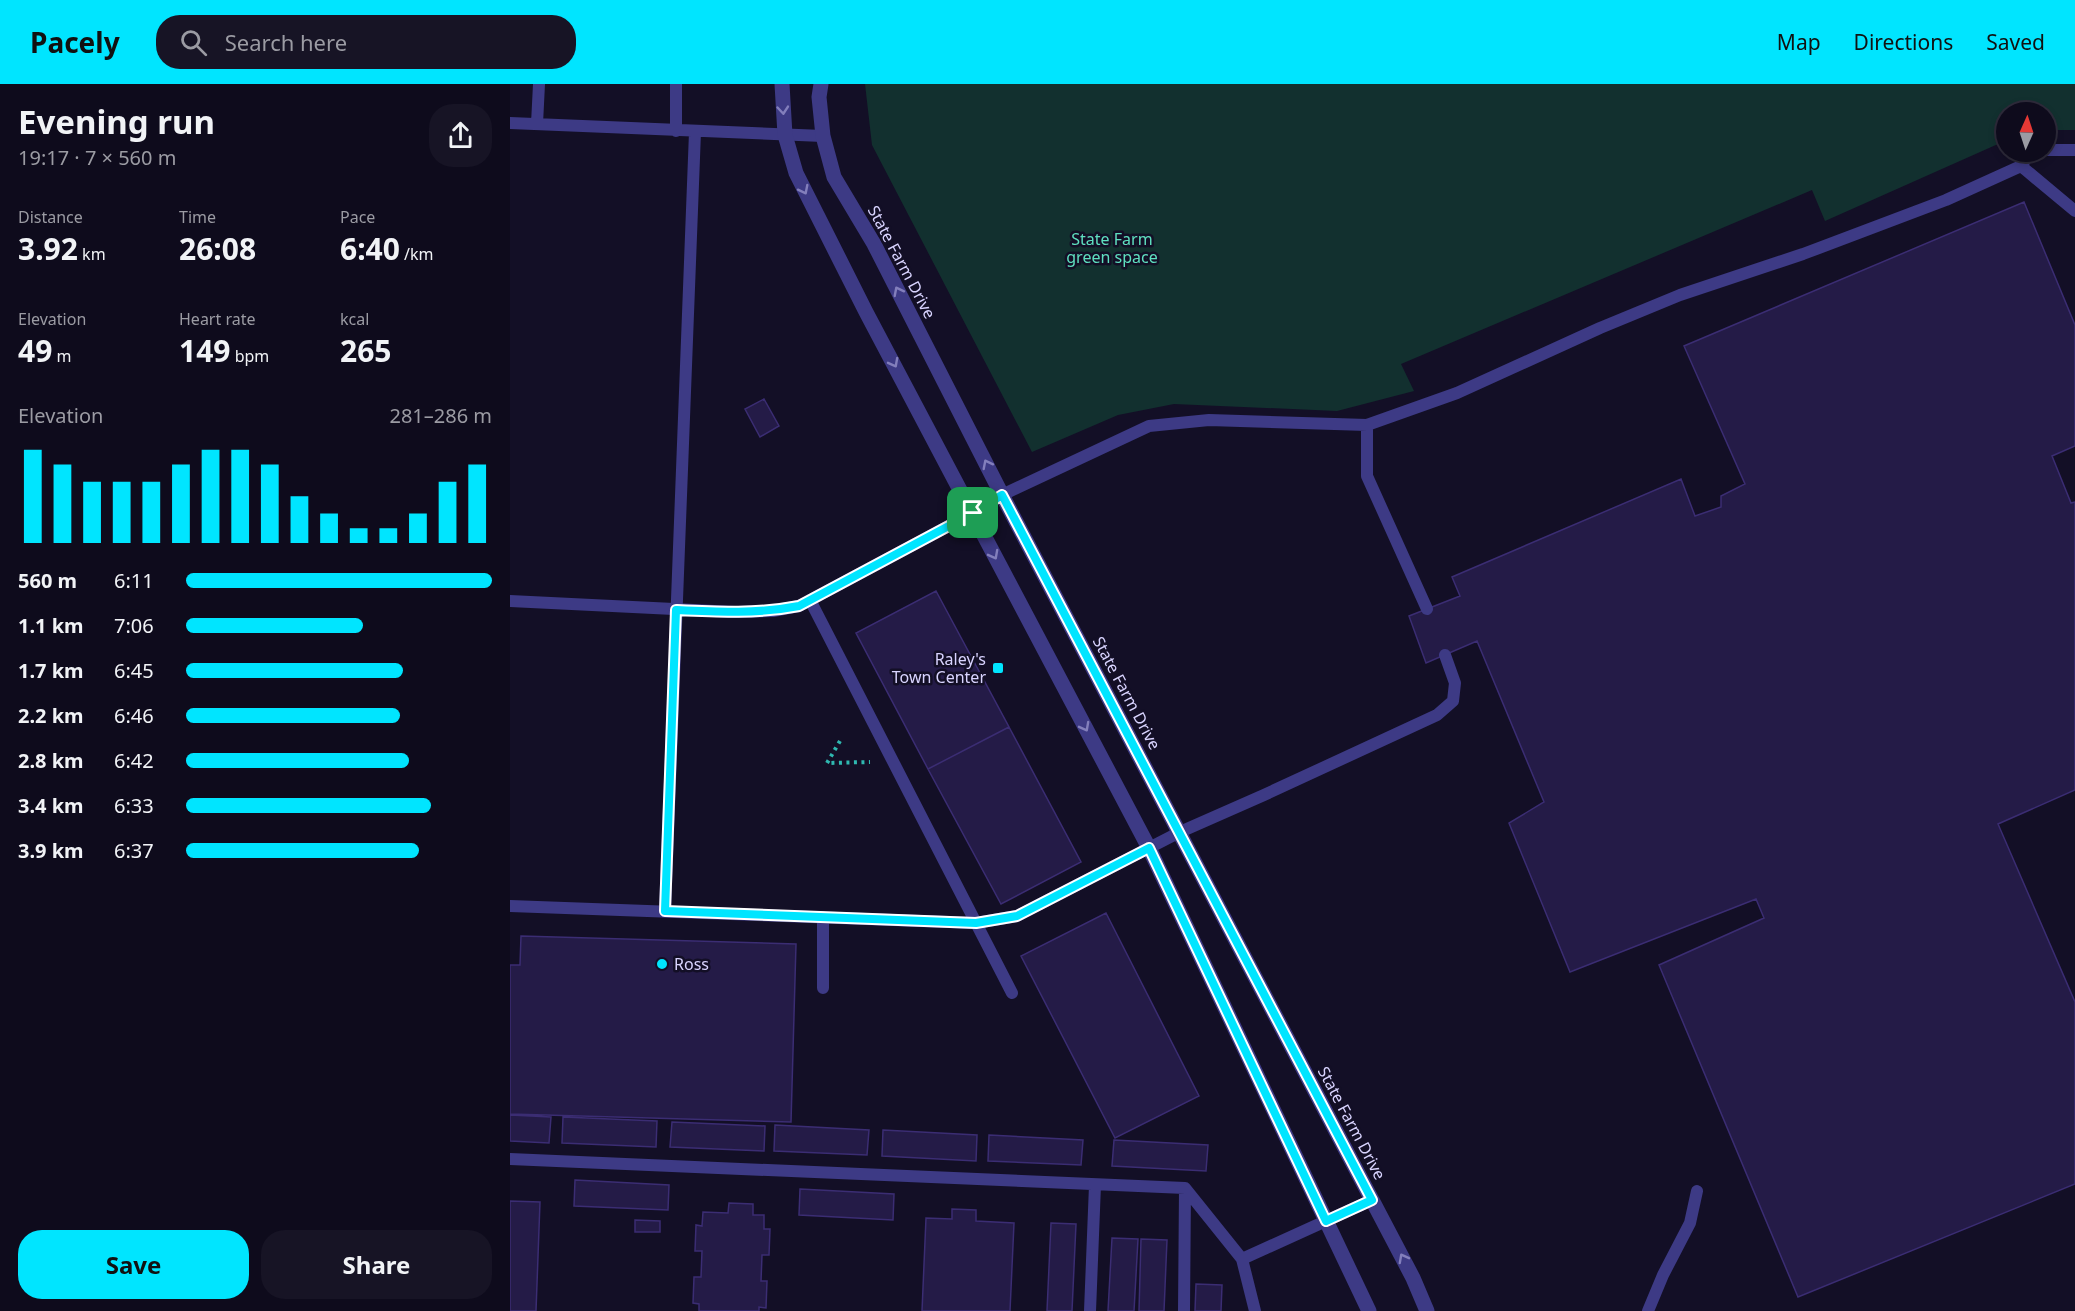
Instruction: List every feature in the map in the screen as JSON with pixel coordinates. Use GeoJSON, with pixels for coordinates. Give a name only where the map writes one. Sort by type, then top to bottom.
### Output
{"type":"FeatureCollection","features":[{"type":"Feature","properties":{"kind":"street"},"geometry":{"type":"LineString","coordinates":[[782,84],[785,135],[796,173],[1149,848],[1369,1311]]}},
{"type":"Feature","properties":{"kind":"street","name":"State Farm Drive"},"geometry":{"type":"LineString","coordinates":[[821,84],[819,97],[823,136],[834,177],[874,244],[1002,495],[1413,1278],[1427,1311]]}},
{"type":"Feature","properties":{"kind":"lane"},"geometry":{"type":"LineString","coordinates":[[537,124],[539,84]]}},
{"type":"Feature","properties":{"kind":"lane"},"geometry":{"type":"LineString","coordinates":[[676,84],[676,131]]}},
{"type":"Feature","properties":{"kind":"lane"},"geometry":{"type":"LineString","coordinates":[[510,123],[823,136]]}},
{"type":"Feature","properties":{"kind":"lane"},"geometry":{"type":"LineString","coordinates":[[665,911],[695,132]]}},
{"type":"Feature","properties":{"kind":"lane"},"geometry":{"type":"LineString","coordinates":[[2056,150],[2075,150]]}},
{"type":"Feature","properties":{"kind":"lane"},"geometry":{"type":"LineString","coordinates":[[510,601],[735,612],[773,611],[799,606],[973,513],[1002,495],[1149,426],[1209,420],[1367,425],[1457,393],[1600,328],[1680,295],[1803,254],[1946,200],[2021,166],[2024,162]]}},
{"type":"Feature","properties":{"kind":"lane"},"geometry":{"type":"LineString","coordinates":[[2021,166],[2075,211]]}},
{"type":"Feature","properties":{"kind":"lane"},"geometry":{"type":"LineString","coordinates":[[1367,425],[1367,476],[1427,609]]}},
{"type":"Feature","properties":{"kind":"lane"},"geometry":{"type":"LineString","coordinates":[[810,600],[1012,993]]}},
{"type":"Feature","properties":{"kind":"lane"},"geometry":{"type":"LineString","coordinates":[[510,906],[976,923],[1017,916],[1180,832],[1437,715],[1453,701],[1455,683],[1445,655]]}},
{"type":"Feature","properties":{"kind":"lane"},"geometry":{"type":"LineString","coordinates":[[823,917],[823,988]]}},
{"type":"Feature","properties":{"kind":"lane"},"geometry":{"type":"LineString","coordinates":[[510,1159],[1185,1188],[1242,1259],[1255,1311]]}},
{"type":"Feature","properties":{"kind":"lane"},"geometry":{"type":"LineString","coordinates":[[1090,1311],[1095,1185]]}},
{"type":"Feature","properties":{"kind":"lane"},"geometry":{"type":"LineString","coordinates":[[1184,1311],[1185,1188]]}},
{"type":"Feature","properties":{"kind":"lane"},"geometry":{"type":"LineString","coordinates":[[1648,1311],[1663,1275],[1690,1223],[1697,1191]]}},
{"type":"Feature","properties":{"kind":"lane"},"geometry":{"type":"LineString","coordinates":[[1242,1259],[1372,1200]]}},
{"type":"Feature","properties":{"kind":"path"},"geometry":{"type":"LineString","coordinates":[[840,741],[827,763],[894,764]]}},
{"type":"Feature","properties":{"kind":"green space","name":"State Farm green space"},"geometry":{"type":"Polygon","coordinates":[[[865,84],[2075,84],[2075,130],[2056,130],[2056,102],[1996,102],[1996,145],[1825,221],[1812,190],[1401,364],[1414,391],[1337,411],[1174,404],[1118,415],[1032,452],[872,145],[865,84]]]}},
{"type":"Feature","properties":{"kind":"building"},"geometry":{"type":"Polygon","coordinates":[[[2024,202],[2075,325],[2075,446],[2052,456],[2071,503],[2075,502],[2075,790],[1998,824],[2075,1002],[2075,1184],[1798,1297],[1659,965],[1764,918],[1756,899],[1570,972],[1509,823],[1544,802],[1477,641],[1426,663],[1409,616],[1460,596],[1452,577],[1681,479],[1695,516],[1721,507],[1721,496],[1745,484],[1684,346],[2024,202]]]}},
{"type":"Feature","properties":{"kind":"building"},"geometry":{"type":"Polygon","coordinates":[[[764,399],[779,426],[760,437],[745,409],[764,399]]]}},
{"type":"Feature","properties":{"kind":"building"},"geometry":{"type":"Polygon","coordinates":[[[936,591],[1009,727],[928,769],[856,633],[936,591]]]}},
{"type":"Feature","properties":{"kind":"building"},"geometry":{"type":"Polygon","coordinates":[[[1009,727],[1081,862],[1001,904],[928,769],[1009,727]]]}},
{"type":"Feature","properties":{"kind":"building"},"geometry":{"type":"Polygon","coordinates":[[[1106,913],[1199,1096],[1115,1138],[1021,956],[1106,913]]]}},
{"type":"Feature","properties":{"kind":"building"},"geometry":{"type":"Polygon","coordinates":[[[521,936],[796,944],[791,1122],[510,1114],[510,965],[520,965],[521,936]]]}},
{"type":"Feature","properties":{"kind":"building"},"geometry":{"type":"Polygon","coordinates":[[[510,1115],[551,1117],[549,1143],[510,1141],[510,1115]]]}},
{"type":"Feature","properties":{"kind":"building"},"geometry":{"type":"Polygon","coordinates":[[[563,1117],[657,1121],[656,1147],[562,1143],[563,1117]]]}},
{"type":"Feature","properties":{"kind":"building"},"geometry":{"type":"Polygon","coordinates":[[[672,1122],[765,1126],[764,1151],[670,1147],[672,1122]]]}},
{"type":"Feature","properties":{"kind":"building"},"geometry":{"type":"Polygon","coordinates":[[[775,1125],[869,1130],[867,1155],[774,1151],[775,1125]]]}},
{"type":"Feature","properties":{"kind":"building"},"geometry":{"type":"Polygon","coordinates":[[[883,1130],[977,1135],[976,1161],[882,1156],[883,1130]]]}},
{"type":"Feature","properties":{"kind":"building"},"geometry":{"type":"Polygon","coordinates":[[[989,1135],[1083,1140],[1081,1165],[988,1161],[989,1135]]]}},
{"type":"Feature","properties":{"kind":"building"},"geometry":{"type":"Polygon","coordinates":[[[1114,1140],[1208,1145],[1206,1171],[1112,1166],[1114,1140]]]}},
{"type":"Feature","properties":{"kind":"building"},"geometry":{"type":"Polygon","coordinates":[[[575,1180],[669,1185],[668,1210],[574,1206],[575,1180]]]}},
{"type":"Feature","properties":{"kind":"building"},"geometry":{"type":"Polygon","coordinates":[[[800,1189],[894,1194],[893,1220],[799,1215],[800,1189]]]}},
{"type":"Feature","properties":{"kind":"building"},"geometry":{"type":"Polygon","coordinates":[[[510,1201],[540,1202],[536,1311],[510,1311],[510,1201]]]}},
{"type":"Feature","properties":{"kind":"building"},"geometry":{"type":"Polygon","coordinates":[[[729,1203],[753,1204],[753,1215],[764,1215],[764,1229],[770,1229],[769,1255],[762,1255],[761,1281],[767,1281],[766,1308],[759,1307],[759,1311],[699,1311],[699,1304],[693,1303],[694,1277],[701,1277],[702,1251],[695,1251],[696,1225],[702,1226],[703,1212],[728,1213],[729,1203]]]}},
{"type":"Feature","properties":{"kind":"building"},"geometry":{"type":"Polygon","coordinates":[[[952,1209],[976,1210],[976,1221],[1014,1223],[1010,1311],[922,1311],[926,1218],[952,1219],[952,1209]]]}},
{"type":"Feature","properties":{"kind":"building"},"geometry":{"type":"Polygon","coordinates":[[[635,1220],[660,1221],[660,1232],[635,1232],[635,1220]]]}},
{"type":"Feature","properties":{"kind":"building"},"geometry":{"type":"Polygon","coordinates":[[[1051,1223],[1076,1224],[1072,1311],[1047,1311],[1051,1223]]]}},
{"type":"Feature","properties":{"kind":"building"},"geometry":{"type":"Polygon","coordinates":[[[1112,1238],[1138,1239],[1134,1311],[1108,1311],[1112,1238]]]}},
{"type":"Feature","properties":{"kind":"building"},"geometry":{"type":"Polygon","coordinates":[[[1141,1239],[1167,1240],[1164,1311],[1139,1311],[1141,1239]]]}},
{"type":"Feature","properties":{"kind":"building"},"geometry":{"type":"Polygon","coordinates":[[[1196,1284],[1222,1285],[1221,1311],[1195,1311],[1196,1284]]]}},
{"type":"Feature","properties":{"kind":"place","name":"Raley's Town Center"},"geometry":{"type":"Point","coordinates":[998,668]}},
{"type":"Feature","properties":{"kind":"place","name":"Ross"},"geometry":{"type":"Point","coordinates":[662,964]}},
{"type":"Feature","properties":{"kind":"route"},"geometry":{"type":"LineString","coordinates":[[1002,495],[1372,1200],[1326,1221],[1149,848],[1017,916],[976,923],[665,911],[676,610],[773,611],[799,606],[973,513],[1002,495]]}}]}
